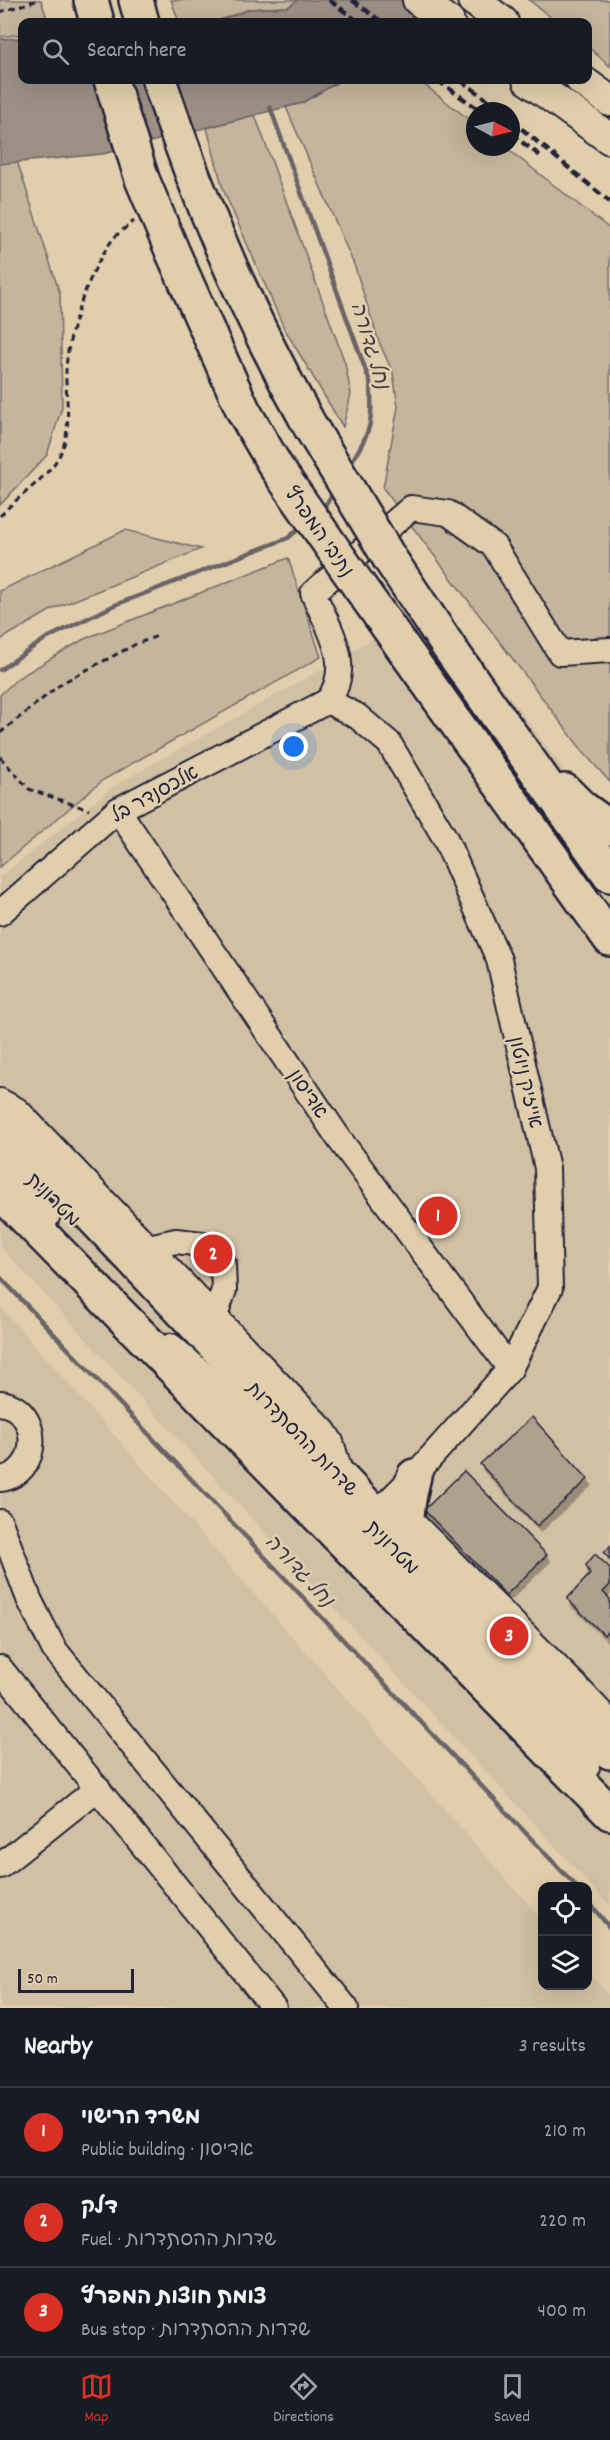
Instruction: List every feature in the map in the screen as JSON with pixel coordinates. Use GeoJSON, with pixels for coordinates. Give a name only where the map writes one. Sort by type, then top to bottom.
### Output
{"type":"FeatureCollection","features":[{"type":"Feature","properties":{"kind":"highway"},"geometry":{"type":"LineString","coordinates":[[91,0],[96,18]]}},
{"type":"Feature","properties":{"kind":"highway"},"geometry":{"type":"LineString","coordinates":[[136,0],[141,18]]}},
{"type":"Feature","properties":{"kind":"highway","name":"נתיבי המפרץ"},"geometry":{"type":"LineString","coordinates":[[112,84],[142,179],[173,253],[243,410],[276,467],[610,939]]}},
{"type":"Feature","properties":{"kind":"highway"},"geometry":{"type":"LineString","coordinates":[[160,84],[183,152],[250,311],[310,426],[390,559],[450,649],[610,875]]}},
{"type":"Feature","properties":{"kind":"highway"},"geometry":{"type":"LineString","coordinates":[[450,649],[556,781],[581,807],[610,828]]}},
{"type":"Feature","properties":{"kind":"highway","name":"שדרות ההסתדרות"},"geometry":{"type":"LineString","coordinates":[[0,1120],[345,1482],[362,1516]]}},
{"type":"Feature","properties":{"kind":"highway","name":"שדרות ההסתדרות"},"geometry":{"type":"LineString","coordinates":[[0,1192],[362,1516],[610,1813]]}},
{"type":"Feature","properties":{"kind":"highway"},"geometry":{"type":"LineString","coordinates":[[362,1516],[414,1476]]}},
{"type":"Feature","properties":{"kind":"highway"},"geometry":{"type":"LineString","coordinates":[[362,1516],[407,1533],[417,1558],[610,1752]]}},
{"type":"Feature","properties":{"kind":"main road"},"geometry":{"type":"LineString","coordinates":[[418,0],[443,18]]}},
{"type":"Feature","properties":{"kind":"main road"},"geometry":{"type":"LineString","coordinates":[[473,0],[498,18]]}},
{"type":"Feature","properties":{"kind":"main road"},"geometry":{"type":"LineString","coordinates":[[534,84],[610,139]]}},
{"type":"Feature","properties":{"kind":"main road"},"geometry":{"type":"LineString","coordinates":[[587,84],[610,101]]}},
{"type":"Feature","properties":{"kind":"street"},"geometry":{"type":"LineString","coordinates":[[328,701],[338,687],[338,649],[313,593],[411,508],[448,513],[494,546],[560,652],[610,650]]}},
{"type":"Feature","properties":{"kind":"street","name":"אלכסנדר בל"},"geometry":{"type":"LineString","coordinates":[[0,913],[113,813],[328,701]]}},
{"type":"Feature","properties":{"kind":"street","name":"אייזיק ניוטון"},"geometry":{"type":"LineString","coordinates":[[328,701],[357,716],[388,743],[445,838],[499,960],[547,1168],[548,1192],[550,1288],[510,1369],[414,1476],[403,1484],[374,1489],[345,1482]]}},
{"type":"Feature","properties":{"kind":"street","name":"אדיסון"},"geometry":{"type":"LineString","coordinates":[[113,813],[340,1140],[510,1369]]}},
{"type":"Feature","properties":{"kind":"street"},"geometry":{"type":"LineString","coordinates":[[0,1101],[17,1110],[324,1431],[331,1442],[345,1482]]}},
{"type":"Feature","properties":{"kind":"street","name":"מטרונית"},"geometry":{"type":"LineString","coordinates":[[0,1144],[610,1768]]}},
{"type":"Feature","properties":{"kind":"street","name":"מטרונית"},"geometry":{"type":"LineString","coordinates":[[0,1168],[159,1335],[362,1516],[610,1790]]}},
{"type":"Feature","properties":{"kind":"street"},"geometry":{"type":"LineString","coordinates":[[149,1247],[176,1241],[203,1244],[223,1265],[224,1290],[214,1316]]}},
{"type":"Feature","properties":{"kind":"street"},"geometry":{"type":"LineString","coordinates":[[0,1403],[16,1409],[25,1417],[31,1428],[33,1441],[31,1453],[25,1464],[16,1473],[0,1479]]}},
{"type":"Feature","properties":{"kind":"street"},"geometry":{"type":"LineString","coordinates":[[362,1516],[575,1686],[610,1722]]}},
{"type":"Feature","properties":{"kind":"street"},"geometry":{"type":"LineString","coordinates":[[0,1522],[29,1599],[54,1649],[346,2008]]}},
{"type":"Feature","properties":{"kind":"street"},"geometry":{"type":"LineString","coordinates":[[0,1668],[274,2008]]}},
{"type":"Feature","properties":{"kind":"street"},"geometry":{"type":"LineString","coordinates":[[529,1670],[560,1677],[575,1686]]}},
{"type":"Feature","properties":{"kind":"street"},"geometry":{"type":"LineString","coordinates":[[0,1866],[98,1788]]}},
{"type":"Feature","properties":{"kind":"path"},"geometry":{"type":"LineString","coordinates":[[0,12],[38,0]]}},
{"type":"Feature","properties":{"kind":"path"},"geometry":{"type":"LineString","coordinates":[[0,516],[40,480],[58,457],[65,441],[69,406],[67,361],[71,337],[80,308],[99,260],[115,237],[136,219]]}},
{"type":"Feature","properties":{"kind":"path"},"geometry":{"type":"LineString","coordinates":[[0,733],[62,683],[136,644],[160,635]]}},
{"type":"Feature","properties":{"kind":"path"},"geometry":{"type":"LineString","coordinates":[[0,757],[28,789],[113,813]]}},
{"type":"Feature","properties":{"kind":"shaded area"},"geometry":{"type":"Polygon","coordinates":[[[0,0],[41,0],[47,18],[18,18],[18,35],[0,37],[0,0]]]}},
{"type":"Feature","properties":{"kind":"shaded area"},"geometry":{"type":"Polygon","coordinates":[[[171,0],[298,0],[288,7],[250,9],[226,18],[178,18],[171,0]]]}},
{"type":"Feature","properties":{"kind":"shaded area"},"geometry":{"type":"Polygon","coordinates":[[[298,0],[429,0],[410,18],[226,18],[250,9],[288,7],[298,0]]]}},
{"type":"Feature","properties":{"kind":"shaded area"},"geometry":{"type":"Polygon","coordinates":[[[529,0],[610,0],[610,66],[592,50],[592,18],[552,18],[529,0]]]}},
{"type":"Feature","properties":{"kind":"shaded area"},"geometry":{"type":"Polygon","coordinates":[[[18,38],[18,84],[334,84],[302,103],[103,154],[0,164],[0,39],[18,38]]]}},
{"type":"Feature","properties":{"kind":"shaded area"},"geometry":{"type":"Polygon","coordinates":[[[334,84],[423,84],[466,117],[466,156],[517,156],[610,229],[610,782],[584,753],[383,488],[398,407],[393,373],[379,342],[355,267],[286,107],[302,103],[334,84]]]}},
{"type":"Feature","properties":{"kind":"shaded area"},"geometry":{"type":"Polygon","coordinates":[[[255,115],[345,363],[351,394],[343,427],[284,328],[223,189],[207,128],[255,115]]]}},
{"type":"Feature","properties":{"kind":"shaded area"},"geometry":{"type":"Polygon","coordinates":[[[17,161],[60,294],[62,407],[47,455],[0,505],[0,164],[17,161]]]}},
{"type":"Feature","properties":{"kind":"shaded area"},"geometry":{"type":"Polygon","coordinates":[[[125,530],[201,549],[53,609],[0,640],[0,591],[125,530]]]}},
{"type":"Feature","properties":{"kind":"shaded area"},"geometry":{"type":"Polygon","coordinates":[[[288,558],[321,657],[103,780],[0,867],[0,695],[18,678],[84,639],[288,558]]]}},
{"type":"Feature","properties":{"kind":"shaded area"},"geometry":{"type":"Polygon","coordinates":[[[437,598],[576,787],[610,814],[610,1906],[592,1887],[592,1882],[588,1882],[0,1246],[0,877],[114,786],[335,662],[437,598]]]}},
{"type":"Feature","properties":{"kind":"shaded area"},"geometry":{"type":"Polygon","coordinates":[[[0,1306],[538,1915],[538,1990],[592,1990],[592,1976],[610,1997],[610,2008],[0,2008],[0,1306]]]}},
{"type":"Feature","properties":{"kind":"building"},"geometry":{"type":"Polygon","coordinates":[[[217,1232],[235,1255],[209,1276],[191,1253],[217,1232]]]}},
{"type":"Feature","properties":{"kind":"building"},"geometry":{"type":"Polygon","coordinates":[[[532,1417],[588,1479],[537,1526],[480,1464],[532,1417]]]}},
{"type":"Feature","properties":{"kind":"building"},"geometry":{"type":"Polygon","coordinates":[[[464,1471],[547,1555],[506,1595],[424,1510],[464,1471]]]}},
{"type":"Feature","properties":{"kind":"building"},"geometry":{"type":"Polygon","coordinates":[[[610,1546],[610,1559],[604,1553],[610,1546]]]}},
{"type":"Feature","properties":{"kind":"building"},"geometry":{"type":"Polygon","coordinates":[[[595,1554],[610,1568],[610,1585],[603,1592],[610,1599],[610,1629],[604,1635],[567,1599],[590,1574],[586,1565],[595,1554]]]}},
{"type":"Feature","properties":{"kind":"waterway","name":"נחל גדורה"},"geometry":{"type":"LineString","coordinates":[[270,107],[370,382],[372,407],[369,426],[349,466]]}},
{"type":"Feature","properties":{"kind":"waterway","name":"נחל גדורה"},"geometry":{"type":"LineString","coordinates":[[319,510],[327,503],[334,491]]}},
{"type":"Feature","properties":{"kind":"waterway","name":"נחל גדורה"},"geometry":{"type":"LineString","coordinates":[[0,670],[45,639],[115,605],[288,538],[302,526]]}},
{"type":"Feature","properties":{"kind":"waterway","name":"נחל גדורה"},"geometry":{"type":"LineString","coordinates":[[0,1277],[572,1882]]}},
{"type":"Feature","properties":{"kind":"waterway","name":"נחל גדורה"},"geometry":{"type":"LineString","coordinates":[[592,1906],[610,1928]]}},
{"type":"Feature","properties":{"kind":"railway"},"geometry":{"type":"LineString","coordinates":[[329,0],[354,18]]}},
{"type":"Feature","properties":{"kind":"railway"},"geometry":{"type":"LineString","coordinates":[[352,0],[377,18]]}},
{"type":"Feature","properties":{"kind":"railway"},"geometry":{"type":"LineString","coordinates":[[443,84],[468,102]]}},
{"type":"Feature","properties":{"kind":"railway"},"geometry":{"type":"LineString","coordinates":[[466,84],[491,102]]}},
{"type":"Feature","properties":{"kind":"railway"},"geometry":{"type":"LineString","coordinates":[[520,127],[610,202]]}},
{"type":"Feature","properties":{"kind":"railway"},"geometry":{"type":"LineString","coordinates":[[520,141],[542,157]]}},
{"type":"Feature","properties":{"kind":"place","name":"משרד הרישוי"},"geometry":{"type":"Point","coordinates":[438,1216]}},
{"type":"Feature","properties":{"kind":"place","name":"דלק"},"geometry":{"type":"Point","coordinates":[213,1254]}},
{"type":"Feature","properties":{"kind":"place","name":"צומת חוצות המפרץ"},"geometry":{"type":"Point","coordinates":[509,1636]}}]}
